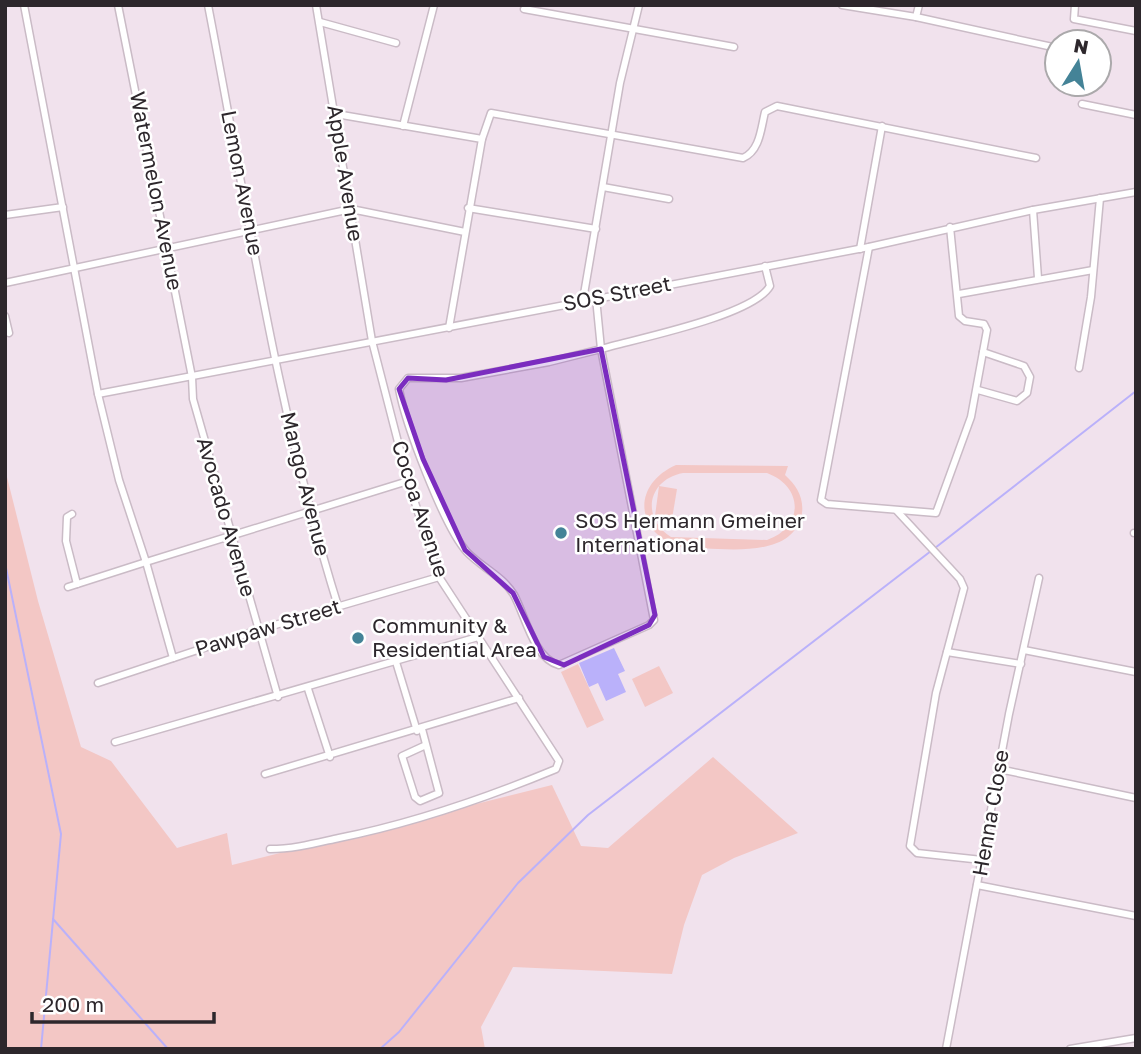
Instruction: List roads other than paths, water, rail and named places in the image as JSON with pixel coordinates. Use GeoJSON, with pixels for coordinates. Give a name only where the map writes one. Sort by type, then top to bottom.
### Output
{"type":"FeatureCollection","features":[{"type":"Feature","properties":{"kind":"street"},"geometry":{"type":"LineString","coordinates":[[24,5],[98,394],[119,480],[173,658]]}},
{"type":"Feature","properties":{"kind":"street","name":"Watermelon Avenue"},"geometry":{"type":"LineString","coordinates":[[118,5],[192,377]]}},
{"type":"Feature","properties":{"kind":"street","name":"Lemon Avenue"},"geometry":{"type":"LineString","coordinates":[[208,5],[275,361]]}},
{"type":"Feature","properties":{"kind":"street","name":"Apple Avenue"},"geometry":{"type":"LineString","coordinates":[[316,5],[372,341]]}},
{"type":"Feature","properties":{"kind":"street"},"geometry":{"type":"LineString","coordinates":[[403,126],[434,5]]}},
{"type":"Feature","properties":{"kind":"street"},"geometry":{"type":"LineString","coordinates":[[583,300],[612,135],[639,5]]}},
{"type":"Feature","properties":{"kind":"street"},"geometry":{"type":"LineString","coordinates":[[842,5],[916,17],[1043,45]]}},
{"type":"Feature","properties":{"kind":"street"},"geometry":{"type":"LineString","coordinates":[[916,17],[919,5]]}},
{"type":"Feature","properties":{"kind":"street"},"geometry":{"type":"LineString","coordinates":[[1075,5],[1074,19],[1136,31]]}},
{"type":"Feature","properties":{"kind":"street"},"geometry":{"type":"LineString","coordinates":[[524,9],[632,31],[734,47]]}},
{"type":"Feature","properties":{"kind":"street"},"geometry":{"type":"LineString","coordinates":[[320,22],[396,43]]}},
{"type":"Feature","properties":{"kind":"street"},"geometry":{"type":"LineString","coordinates":[[1082,104],[1136,115]]}},
{"type":"Feature","properties":{"kind":"street"},"geometry":{"type":"LineString","coordinates":[[449,328],[468,208],[486,118],[497,112],[743,158],[751,155],[755,148],[765,112],[772,107],[882,126],[1036,158]]}},
{"type":"Feature","properties":{"kind":"street"},"geometry":{"type":"LineString","coordinates":[[336,114],[482,139]]}},
{"type":"Feature","properties":{"kind":"street"},"geometry":{"type":"LineString","coordinates":[[860,248],[882,126]]}},
{"type":"Feature","properties":{"kind":"street"},"geometry":{"type":"LineString","coordinates":[[603,187],[669,199]]}},
{"type":"Feature","properties":{"kind":"street","name":"SOS Street"},"geometry":{"type":"LineString","coordinates":[[98,394],[869,247],[950,227],[1136,192]]}},
{"type":"Feature","properties":{"kind":"street"},"geometry":{"type":"LineString","coordinates":[[1079,368],[1100,198]]}},
{"type":"Feature","properties":{"kind":"street"},"geometry":{"type":"LineString","coordinates":[[5,215],[63,207]]}},
{"type":"Feature","properties":{"kind":"street"},"geometry":{"type":"LineString","coordinates":[[468,208],[596,229]]}},
{"type":"Feature","properties":{"kind":"street"},"geometry":{"type":"LineString","coordinates":[[5,282],[351,209],[465,232]]}},
{"type":"Feature","properties":{"kind":"street"},"geometry":{"type":"LineString","coordinates":[[1033,210],[1038,278]]}},
{"type":"Feature","properties":{"kind":"street"},"geometry":{"type":"LineString","coordinates":[[869,247],[820,494],[821,500],[827,504],[929,514],[938,510],[978,390],[986,327],[961,319],[950,227]]}},
{"type":"Feature","properties":{"kind":"street"},"geometry":{"type":"LineString","coordinates":[[596,298],[601,349],[654,620],[649,625],[559,665],[544,657],[513,593],[465,550],[452,527],[423,459],[400,389],[408,378],[461,378],[549,362],[601,349],[687,329],[760,296],[769,286],[765,266]]}},
{"type":"Feature","properties":{"kind":"street"},"geometry":{"type":"LineString","coordinates":[[959,294],[1093,270]]}},
{"type":"Feature","properties":{"kind":"street"},"geometry":{"type":"LineString","coordinates":[[5,316],[9,333]]}},
{"type":"Feature","properties":{"kind":"street","name":"Cocoa Avenue"},"geometry":{"type":"LineString","coordinates":[[270,849],[288,849],[382,828],[475,802],[556,769],[559,761],[439,577],[408,481],[372,341]]}},
{"type":"Feature","properties":{"kind":"street"},"geometry":{"type":"LineString","coordinates":[[978,390],[1017,401],[1027,393],[1030,377],[1024,366],[983,352]]}},
{"type":"Feature","properties":{"kind":"street","name":"Mango Avenue"},"geometry":{"type":"LineString","coordinates":[[275,361],[309,512],[338,606]]}},
{"type":"Feature","properties":{"kind":"street","name":"Avocado Avenue"},"geometry":{"type":"LineString","coordinates":[[192,377],[192,399],[230,538],[278,696]]}},
{"type":"Feature","properties":{"kind":"street"},"geometry":{"type":"LineString","coordinates":[[68,587],[408,481]]}},
{"type":"Feature","properties":{"kind":"street"},"geometry":{"type":"LineString","coordinates":[[897,511],[963,583],[923,765],[910,846],[917,853],[982,860]]}},
{"type":"Feature","properties":{"kind":"street"},"geometry":{"type":"LineString","coordinates":[[72,514],[67,517],[66,541],[77,584]]}},
{"type":"Feature","properties":{"kind":"street","name":"Pawpaw Street"},"geometry":{"type":"LineString","coordinates":[[98,682],[258,630],[439,577]]}},
{"type":"Feature","properties":{"kind":"street","name":"Henna Close"},"geometry":{"type":"LineString","coordinates":[[946,1049],[999,769],[1040,578]]}},
{"type":"Feature","properties":{"kind":"street"},"geometry":{"type":"LineString","coordinates":[[115,742],[308,689],[478,637]]}},
{"type":"Feature","properties":{"kind":"street"},"geometry":{"type":"LineString","coordinates":[[1024,649],[1136,672]]}},
{"type":"Feature","properties":{"kind":"street"},"geometry":{"type":"LineString","coordinates":[[947,652],[1021,664]]}},
{"type":"Feature","properties":{"kind":"street"},"geometry":{"type":"LineString","coordinates":[[396,663],[426,745],[439,793],[438,796],[420,801],[415,797],[402,755],[426,745]]}},
{"type":"Feature","properties":{"kind":"street"},"geometry":{"type":"LineString","coordinates":[[308,689],[330,757]]}},
{"type":"Feature","properties":{"kind":"street"},"geometry":{"type":"LineString","coordinates":[[265,774],[330,757],[519,698]]}},
{"type":"Feature","properties":{"kind":"street"},"geometry":{"type":"LineString","coordinates":[[999,769],[1136,798]]}},
{"type":"Feature","properties":{"kind":"street"},"geometry":{"type":"LineString","coordinates":[[977,885],[1136,916]]}},
{"type":"Feature","properties":{"kind":"street"},"geometry":{"type":"LineString","coordinates":[[1070,1049],[1136,1038]]}},
{"type":"Feature","properties":{"kind":"waterway"},"geometry":{"type":"LineString","coordinates":[[935,548],[1136,391]]}},
{"type":"Feature","properties":{"kind":"waterway"},"geometry":{"type":"LineString","coordinates":[[380,1049],[399,1032],[518,883],[588,815],[931,551]]}},
{"type":"Feature","properties":{"kind":"waterway"},"geometry":{"type":"LineString","coordinates":[[5,563],[61,834],[41,1049]]}},
{"type":"Feature","properties":{"kind":"waterway"},"geometry":{"type":"LineString","coordinates":[[53,919],[168,1049]]}},
{"type":"Feature","properties":{"kind":"place","name":"SOS Hermann Gmeiner International"},"geometry":{"type":"Point","coordinates":[561,533]}},
{"type":"Feature","properties":{"kind":"place","name":"Community & Residential Area"},"geometry":{"type":"Point","coordinates":[358,638]}}]}
